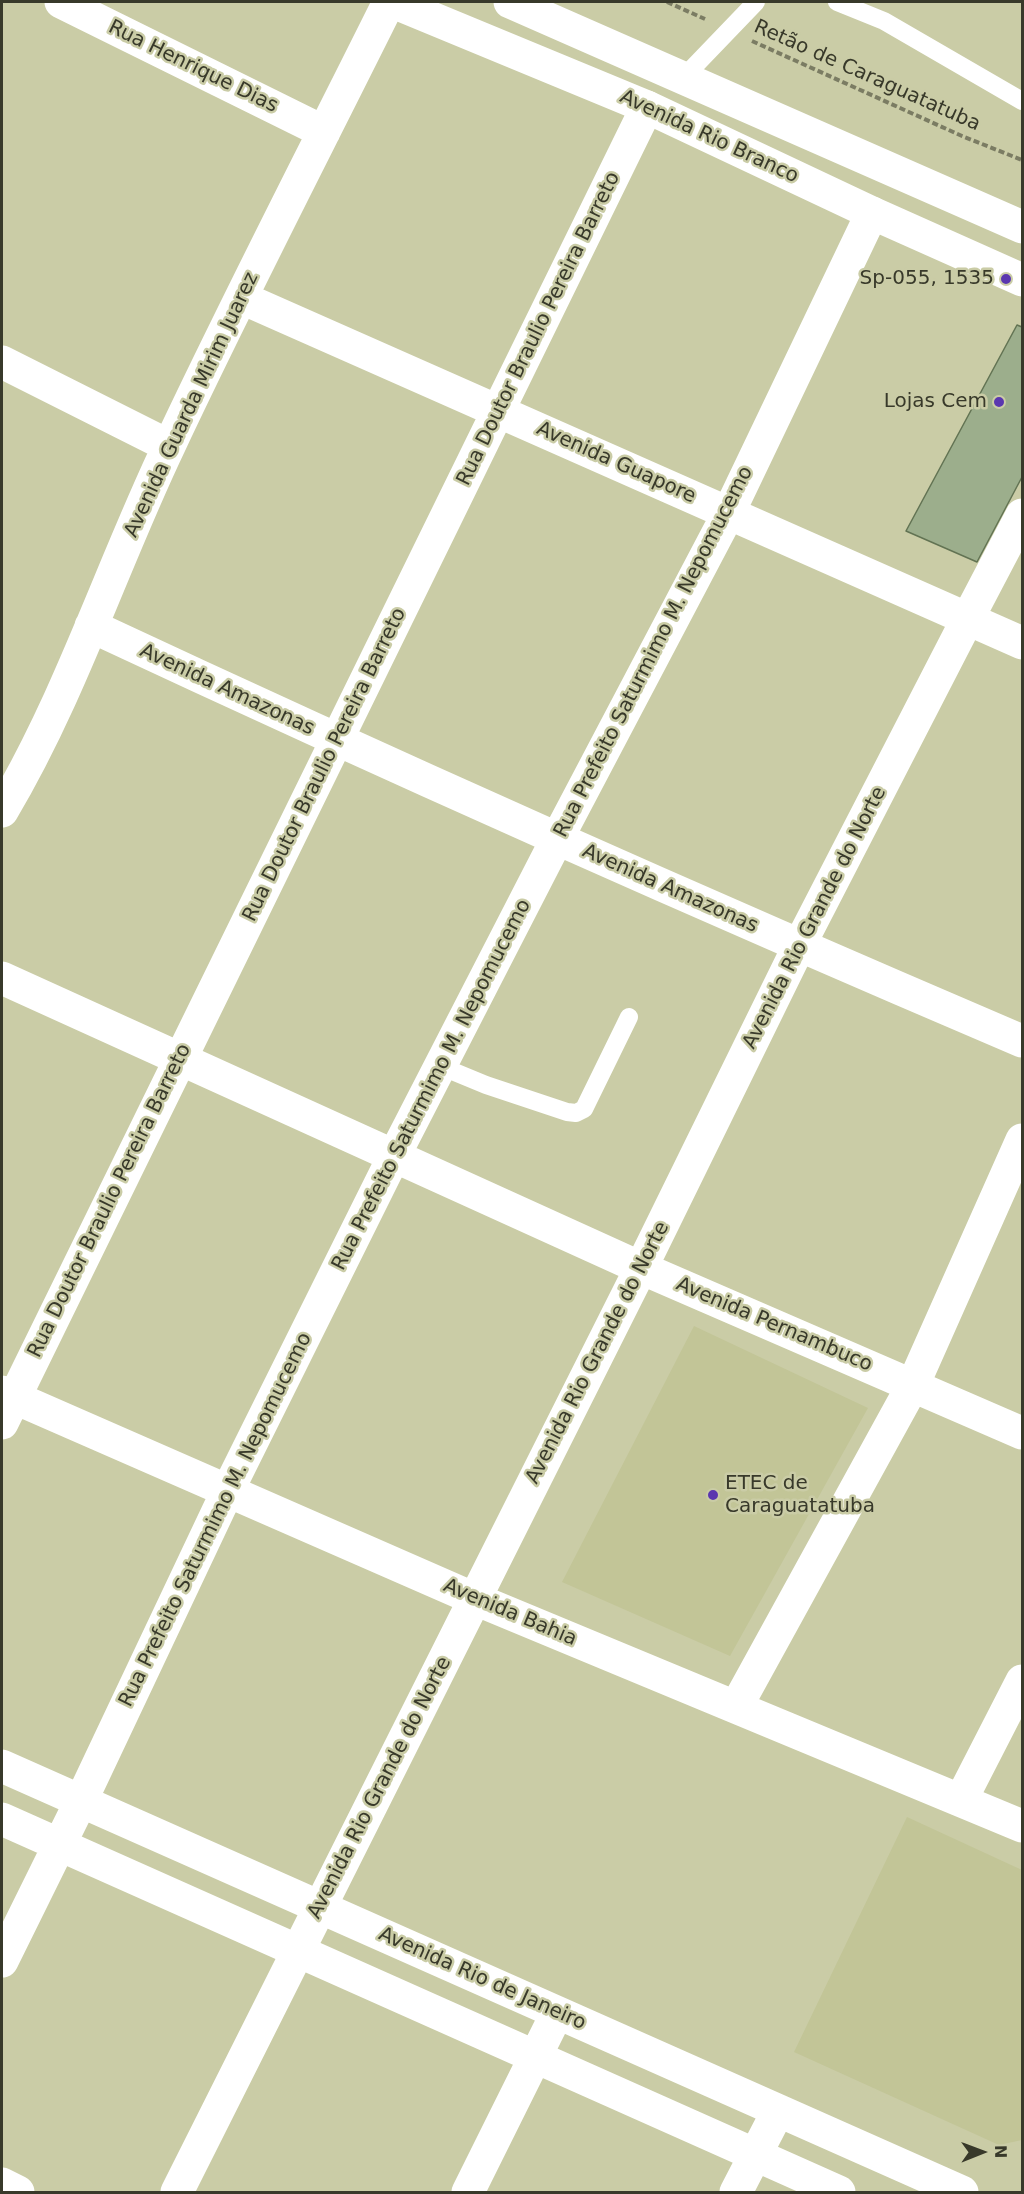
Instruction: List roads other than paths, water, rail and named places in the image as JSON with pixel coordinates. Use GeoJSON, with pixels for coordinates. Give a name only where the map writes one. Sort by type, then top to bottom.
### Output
{"type":"FeatureCollection","features":[{"type":"Feature","properties":{"kind":"street","name":"Rua Henrique Dias"},"geometry":{"type":"LineString","coordinates":[[61,2],[324,132]]}},
{"type":"Feature","properties":{"kind":"street","name":"Avenida Guarda Mirim Juarez"},"geometry":{"type":"LineString","coordinates":[[2,810],[14,763],[91,627],[169,446],[391,2]]}},
{"type":"Feature","properties":{"kind":"street","name":"Avenida Rio Branco"},"geometry":{"type":"LineString","coordinates":[[391,2],[647,108],[1023,280]]}},
{"type":"Feature","properties":{"kind":"street"},"geometry":{"type":"LineString","coordinates":[[510,2],[1023,227]]}},
{"type":"Feature","properties":{"kind":"street","name":"Rua Doutor Braulio Pereira Barreto"},"geometry":{"type":"LineString","coordinates":[[6,1404],[180,1059],[647,108]]}},
{"type":"Feature","properties":{"kind":"street","name":"Rua Prefeito Saturmimo M. Nepomucemo"},"geometry":{"type":"LineString","coordinates":[[2,1961],[81,1801],[228,1490],[394,1156],[728,513],[873,213]]}},
{"type":"Feature","properties":{"kind":"street","name":"Avenida Guapore"},"geometry":{"type":"LineString","coordinates":[[242,298],[1023,643]]}},
{"type":"Feature","properties":{"kind":"street"},"geometry":{"type":"LineString","coordinates":[[2,362],[169,446]]}},
{"type":"Feature","properties":{"kind":"street","name":"Avenida Rio Grande do Norte"},"geometry":{"type":"LineString","coordinates":[[177,2193],[641,1268],[799,946],[1023,516]]}},
{"type":"Feature","properties":{"kind":"street","name":"Avenida Amazonas"},"geometry":{"type":"LineString","coordinates":[[91,627],[337,741],[557,839],[799,946],[1023,1041]]}},
{"type":"Feature","properties":{"kind":"street","name":"Avenida Pernambuco"},"geometry":{"type":"LineString","coordinates":[[2,978],[641,1268],[1023,1433]]}},
{"type":"Feature","properties":{"kind":"street"},"geometry":{"type":"LineString","coordinates":[[736,1707],[913,1385],[1023,1140]]}},
{"type":"Feature","properties":{"kind":"street","name":"Avenida Bahia"},"geometry":{"type":"LineString","coordinates":[[6,1404],[228,1490],[475,1599],[1023,1826]]}},
{"type":"Feature","properties":{"kind":"street"},"geometry":{"type":"LineString","coordinates":[[961,1800],[1023,1681]]}},
{"type":"Feature","properties":{"kind":"street","name":"Avenida Rio de Janeiro"},"geometry":{"type":"LineString","coordinates":[[2,1766],[962,2193]]}},
{"type":"Feature","properties":{"kind":"street"},"geometry":{"type":"LineString","coordinates":[[2,1819],[839,2193]]}},
{"type":"Feature","properties":{"kind":"street"},"geometry":{"type":"LineString","coordinates":[[468,2193],[557,2013]]}},
{"type":"Feature","properties":{"kind":"street"},"geometry":{"type":"LineString","coordinates":[[736,2193],[777,2111]]}},
{"type":"Feature","properties":{"kind":"street"},"geometry":{"type":"LineString","coordinates":[[2,2184],[18,2193]]}},
{"type":"Feature","properties":{"kind":"lane"},"geometry":{"type":"LineString","coordinates":[[683,78],[756,2]]}},
{"type":"Feature","properties":{"kind":"lane"},"geometry":{"type":"LineString","coordinates":[[837,2],[884,21],[1023,101]]}},
{"type":"Feature","properties":{"kind":"lane"},"geometry":{"type":"LineString","coordinates":[[440,1066],[486,1085],[576,1113],[584,1108],[629,1017]]}},
{"type":"Feature","properties":{"kind":"place","name":"Sp-055, 1535"},"geometry":{"type":"Point","coordinates":[1006,279]}},
{"type":"Feature","properties":{"kind":"place","name":"Lojas Cem"},"geometry":{"type":"Point","coordinates":[999,402]}},
{"type":"Feature","properties":{"kind":"place","name":"ETEC de Caraguatatuba"},"geometry":{"type":"Point","coordinates":[713,1495]}}]}
